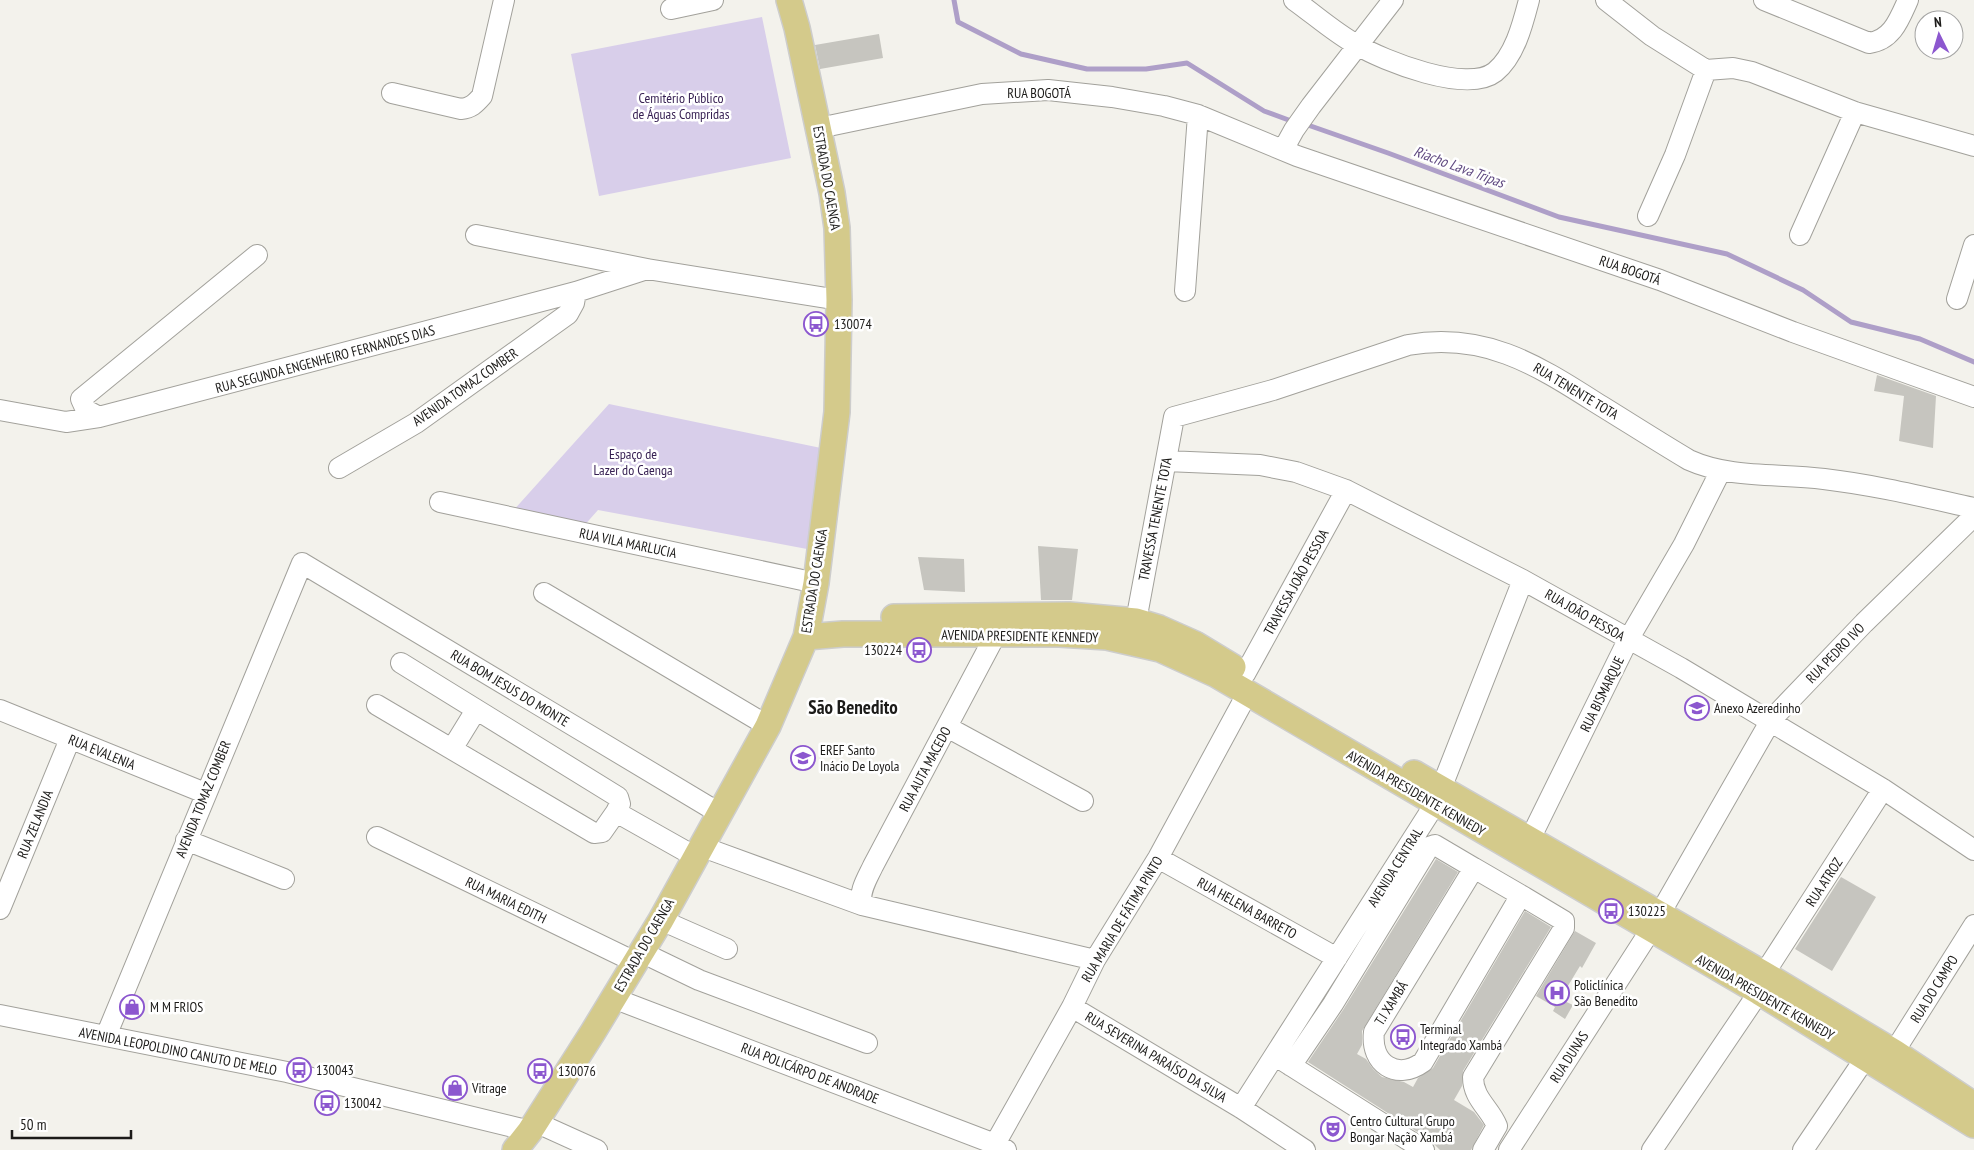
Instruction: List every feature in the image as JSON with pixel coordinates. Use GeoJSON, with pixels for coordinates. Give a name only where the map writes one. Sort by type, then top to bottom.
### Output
{"type":"FeatureCollection","features":[{"type":"Feature","properties":{"kind":"main road","name":"ESTRADA DO CAENGA"},"geometry":{"type":"LineString","coordinates":[[515,1150],[661,920],[697,851],[768,726],[808,628],[816,583],[837,412],[839,300],[837,228],[818,128],[789,0]]}},
{"type":"Feature","properties":{"kind":"main road","name":"AVENIDA PRESIDENTE KENNEDY"},"geometry":{"type":"LineString","coordinates":[[808,628],[1070,615],[1136,621],[1159,628],[1195,644],[1246,684],[1655,922],[1761,983],[1894,1052],[1974,1105]]}},
{"type":"Feature","properties":{"kind":"main road","name":"AVENIDA PRESIDENTE KENNEDY"},"geometry":{"type":"LineString","coordinates":[[808,628],[843,634],[1059,634],[1107,637],[1160,649],[1215,674],[1246,684]]}},
{"type":"Feature","properties":{"kind":"main road","name":"AVENIDA PRESIDENTE KENNEDY"},"geometry":{"type":"LineString","coordinates":[[1437,796],[1530,840],[1655,922]]}},
{"type":"Feature","properties":{"kind":"main road","name":"AVENIDA PRESIDENTE KENNEDY"},"geometry":{"type":"LineString","coordinates":[[1761,983],[1866,1057],[1974,1125]]}},
{"type":"Feature","properties":{"kind":"street"},"geometry":{"type":"LineString","coordinates":[[392,93],[461,109],[470,108],[482,96],[504,0]]}},
{"type":"Feature","properties":{"kind":"street"},"geometry":{"type":"LineString","coordinates":[[671,9],[713,0]]}},
{"type":"Feature","properties":{"kind":"street"},"geometry":{"type":"LineString","coordinates":[[1294,0],[1357,45],[1415,70],[1459,78],[1481,79],[1495,72],[1506,60],[1523,24],[1529,0]]}},
{"type":"Feature","properties":{"kind":"street"},"geometry":{"type":"LineString","coordinates":[[1284,150],[1294,130],[1311,106],[1393,0]]}},
{"type":"Feature","properties":{"kind":"street"},"geometry":{"type":"LineString","coordinates":[[1606,0],[1652,36],[1706,70],[1733,68],[1752,72],[1855,112],[1974,146]]}},
{"type":"Feature","properties":{"kind":"street"},"geometry":{"type":"LineString","coordinates":[[1771,1],[1869,43],[1880,41],[1888,36],[1908,0]]}},
{"type":"Feature","properties":{"kind":"street"},"geometry":{"type":"LineString","coordinates":[[1648,216],[1675,155],[1706,70]]}},
{"type":"Feature","properties":{"kind":"street","name":"RUA BOGOTÁ"},"geometry":{"type":"LineString","coordinates":[[818,128],[982,94],[1048,90],[1112,97],[1198,115],[1284,150],[1660,280],[1794,332],[1974,397]]}},
{"type":"Feature","properties":{"kind":"street"},"geometry":{"type":"LineString","coordinates":[[1800,235],[1855,112]]}},
{"type":"Feature","properties":{"kind":"street"},"geometry":{"type":"LineString","coordinates":[[1184,291],[1198,115]]}},
{"type":"Feature","properties":{"kind":"street","name":"RUA SEGUNDA ENGENHEIRO FERNANDES DIAS"},"geometry":{"type":"LineString","coordinates":[[476,235],[647,269],[839,300]]}},
{"type":"Feature","properties":{"kind":"street"},"geometry":{"type":"LineString","coordinates":[[1957,299],[1974,245]]}},
{"type":"Feature","properties":{"kind":"street"},"geometry":{"type":"LineString","coordinates":[[99,417],[86,410],[81,399],[257,255]]}},
{"type":"Feature","properties":{"kind":"street","name":"RUA SEGUNDA ENGENHEIRO FERNANDES DIAS"},"geometry":{"type":"LineString","coordinates":[[0,410],[66,422],[99,417],[576,292],[647,269]]}},
{"type":"Feature","properties":{"kind":"street","name":"AVENIDA TOMAZ COMBER"},"geometry":{"type":"LineString","coordinates":[[339,468],[416,422],[568,314],[574,303],[576,292]]}},
{"type":"Feature","properties":{"kind":"street","name":"RUA TENENTE TOTA"},"geometry":{"type":"LineString","coordinates":[[1174,417],[1273,390],[1408,345],[1432,341],[1462,342],[1495,349],[1536,366],[1689,460],[1720,472],[1800,476],[1862,483],[1974,508]]}},
{"type":"Feature","properties":{"kind":"street","name":"TRAVESSA TENENTE TOTA"},"geometry":{"type":"LineString","coordinates":[[1136,621],[1174,417]]}},
{"type":"Feature","properties":{"kind":"street","name":"RUA JOÃO PESSOA"},"geometry":{"type":"LineString","coordinates":[[1166,461],[1260,465],[1296,472],[1346,490],[1523,580],[1771,720],[1884,789],[1974,850]]}},
{"type":"Feature","properties":{"kind":"street","name":"RUA BISMARQUE"},"geometry":{"type":"LineString","coordinates":[[1530,840],[1628,640],[1684,544],[1720,472]]}},
{"type":"Feature","properties":{"kind":"street","name":"TRAVESSA JOÃO PESSOA"},"geometry":{"type":"LineString","coordinates":[[1246,684],[1346,490]]}},
{"type":"Feature","properties":{"kind":"street","name":"RUA VILA MARLUCIA"},"geometry":{"type":"LineString","coordinates":[[440,502],[816,583]]}},
{"type":"Feature","properties":{"kind":"street","name":"RUA PEDRO IVO"},"geometry":{"type":"LineString","coordinates":[[1655,922],[1771,720],[1864,623],[1974,516]]}},
{"type":"Feature","properties":{"kind":"street","name":"AVENIDA TOMAZ COMBER"},"geometry":{"type":"LineString","coordinates":[[106,1036],[205,793],[302,563]]}},
{"type":"Feature","properties":{"kind":"street","name":"RUA BOM JESUS DO MONTE"},"geometry":{"type":"LineString","coordinates":[[302,563],[719,813]]}},
{"type":"Feature","properties":{"kind":"street","name":"AVENIDA CENTRAL"},"geometry":{"type":"LineString","coordinates":[[1241,1108],[1437,796],[1523,580]]}},
{"type":"Feature","properties":{"kind":"street"},"geometry":{"type":"LineString","coordinates":[[544,593],[768,726]]}},
{"type":"Feature","properties":{"kind":"street","name":"RUA AUTA MACEDO"},"geometry":{"type":"LineString","coordinates":[[862,905],[863,888],[873,866],[996,634]]}},
{"type":"Feature","properties":{"kind":"street"},"geometry":{"type":"LineString","coordinates":[[377,705],[594,832],[602,832],[616,812],[620,804],[618,797],[401,664]]}},
{"type":"Feature","properties":{"kind":"street","name":"RUA MARIA DE FÁTIMA PINTO"},"geometry":{"type":"LineString","coordinates":[[1000,1147],[1095,960],[1158,858],[1246,684]]}},
{"type":"Feature","properties":{"kind":"street","name":"RUA EVALENIA"},"geometry":{"type":"LineString","coordinates":[[0,710],[205,793]]}},
{"type":"Feature","properties":{"kind":"street"},"geometry":{"type":"LineString","coordinates":[[452,749],[476,710]]}},
{"type":"Feature","properties":{"kind":"street"},"geometry":{"type":"LineString","coordinates":[[947,727],[1083,801]]}},
{"type":"Feature","properties":{"kind":"street","name":"RUA ZELANDIA"},"geometry":{"type":"LineString","coordinates":[[0,909],[70,739]]}},
{"type":"Feature","properties":{"kind":"street","name":"RUA ATROZ"},"geometry":{"type":"LineString","coordinates":[[1652,1150],[1884,789]]}},
{"type":"Feature","properties":{"kind":"street"},"geometry":{"type":"LineString","coordinates":[[616,812],[697,851],[862,905],[1095,960]]}},
{"type":"Feature","properties":{"kind":"street","name":"RUA MARIA EDITH"},"geometry":{"type":"LineString","coordinates":[[377,838],[638,957],[867,1044]]}},
{"type":"Feature","properties":{"kind":"street"},"geometry":{"type":"LineString","coordinates":[[186,840],[284,879]]}},
{"type":"Feature","properties":{"kind":"street"},"geometry":{"type":"LineString","coordinates":[[1291,1066],[1333,1004],[1429,847],[1435,845],[1564,921],[1564,928],[1473,1078],[1473,1088],[1477,1097],[1494,1116],[1497,1126],[1483,1150]]}},
{"type":"Feature","properties":{"kind":"street","name":"RUA HELENA BARRETO"},"geometry":{"type":"LineString","coordinates":[[1158,858],[1337,958]]}},
{"type":"Feature","properties":{"kind":"street","name":"T.I XAMBÁ"},"geometry":{"type":"LineString","coordinates":[[1474,868],[1374,1032],[1374,1052],[1387,1066],[1406,1070],[1423,1062],[1518,900],[1524,897]]}},
{"type":"Feature","properties":{"kind":"street"},"geometry":{"type":"LineString","coordinates":[[661,920],[727,949]]}},
{"type":"Feature","properties":{"kind":"street","name":"RUA DUNAS"},"geometry":{"type":"LineString","coordinates":[[1509,1150],[1655,922]]}},
{"type":"Feature","properties":{"kind":"street","name":"RUA DO CAMPO"},"geometry":{"type":"LineString","coordinates":[[1894,1052],[1974,925]]}},
{"type":"Feature","properties":{"kind":"street","name":"RUA POLICÁRPO DE ANDRADE"},"geometry":{"type":"LineString","coordinates":[[613,998],[1000,1147]]}},
{"type":"Feature","properties":{"kind":"street","name":"RUA SEVERINA PARAÍSO DA SILVA"},"geometry":{"type":"LineString","coordinates":[[1072,1007],[1241,1108],[1305,1150]]}},
{"type":"Feature","properties":{"kind":"street","name":"AVENIDA LEOPOLDINO CANUTO DE MELO"},"geometry":{"type":"LineString","coordinates":[[0,1015],[288,1072],[532,1126],[597,1150]]}},
{"type":"Feature","properties":{"kind":"street"},"geometry":{"type":"LineString","coordinates":[[1274,1054],[1424,1150]]}},
{"type":"Feature","properties":{"kind":"street"},"geometry":{"type":"LineString","coordinates":[[1803,1150],[1866,1057]]}},
{"type":"Feature","properties":{"kind":"green space","name":"Cemitério Público de Águas Compridas"},"geometry":{"type":"Polygon","coordinates":[[[762,17],[791,158],[599,196],[571,54],[762,17]]]}},
{"type":"Feature","properties":{"kind":"green space","name":"Espaço de Lazer do Caenga"},"geometry":{"type":"Polygon","coordinates":[[[609,404],[821,448],[807,549],[598,510],[582,528],[512,512],[609,404]]]}},
{"type":"Feature","properties":{"kind":"building"},"geometry":{"type":"Polygon","coordinates":[[[879,34],[883,58],[820,69],[815,45],[879,34]]]}},
{"type":"Feature","properties":{"kind":"building"},"geometry":{"type":"Polygon","coordinates":[[[1877,375],[1936,396],[1933,448],[1899,441],[1904,396],[1874,391],[1877,375]]]}},
{"type":"Feature","properties":{"kind":"building"},"geometry":{"type":"Polygon","coordinates":[[[1038,546],[1078,549],[1072,600],[1041,600],[1038,546]]]}},
{"type":"Feature","properties":{"kind":"building"},"geometry":{"type":"Polygon","coordinates":[[[918,557],[964,559],[965,592],[924,590],[918,557]]]}},
{"type":"Feature","properties":{"kind":"building"},"geometry":{"type":"Polygon","coordinates":[[[1436,859],[1458,872],[1362,1031],[1362,1045],[1357,1054],[1366,1059],[1382,1077],[1404,1082],[1413,1087],[1418,1078],[1433,1068],[1525,911],[1551,927],[1463,1071],[1462,1086],[1454,1100],[1474,1112],[1484,1125],[1471,1150],[1440,1150],[1430,1140],[1308,1062],[1343,1010],[1436,859]]]}},
{"type":"Feature","properties":{"kind":"building"},"geometry":{"type":"Polygon","coordinates":[[[1841,877],[1876,897],[1832,971],[1795,949],[1841,877]]]}},
{"type":"Feature","properties":{"kind":"building"},"geometry":{"type":"Polygon","coordinates":[[[1575,931],[1596,943],[1582,968],[1580,966],[1560,999],[1573,1005],[1565,1019],[1553,1011],[1555,1007],[1536,996],[1575,931]]]}},
{"type":"Feature","properties":{"kind":"waterway","name":"Riacho Lava Tripas"},"geometry":{"type":"LineString","coordinates":[[954,0],[958,22],[1021,54],[1087,69],[1146,69],[1187,63],[1264,111],[1294,122]]}},
{"type":"Feature","properties":{"kind":"waterway","name":"Riacho Lava Tripas"},"geometry":{"type":"LineString","coordinates":[[1305,124],[1559,217],[1727,254],[1803,290],[1851,322],[1920,339],[1974,362]]}},
{"type":"Feature","properties":{"kind":"place","name":"130074"},"geometry":{"type":"Point","coordinates":[816,324]}},
{"type":"Feature","properties":{"kind":"place","name":"130224"},"geometry":{"type":"Point","coordinates":[919,650]}},
{"type":"Feature","properties":{"kind":"place","name":"Anexo Azeredinho"},"geometry":{"type":"Point","coordinates":[1697,708]}},
{"type":"Feature","properties":{"kind":"place","name":"EREF Santo Inácio De Loyola"},"geometry":{"type":"Point","coordinates":[803,758]}},
{"type":"Feature","properties":{"kind":"place","name":"130225"},"geometry":{"type":"Point","coordinates":[1611,911]}},
{"type":"Feature","properties":{"kind":"place","name":"Policlínica São Benedito"},"geometry":{"type":"Point","coordinates":[1557,993]}},
{"type":"Feature","properties":{"kind":"place","name":"M M FRIOS"},"geometry":{"type":"Point","coordinates":[132,1007]}},
{"type":"Feature","properties":{"kind":"place","name":"Terminal Integrado Xambá"},"geometry":{"type":"Point","coordinates":[1403,1037]}},
{"type":"Feature","properties":{"kind":"place","name":"130043"},"geometry":{"type":"Point","coordinates":[299,1070]}},
{"type":"Feature","properties":{"kind":"place","name":"130076"},"geometry":{"type":"Point","coordinates":[540,1071]}},
{"type":"Feature","properties":{"kind":"place","name":"Vitrage"},"geometry":{"type":"Point","coordinates":[455,1088]}},
{"type":"Feature","properties":{"kind":"place","name":"130042"},"geometry":{"type":"Point","coordinates":[327,1103]}},
{"type":"Feature","properties":{"kind":"place","name":"Centro Cultural Grupo Bongar Nação Xambá"},"geometry":{"type":"Point","coordinates":[1333,1129]}},
{"type":"Feature","properties":{"kind":"district","name":"São Benedito"},"geometry":{"type":"Point","coordinates":[853,707]}}]}
